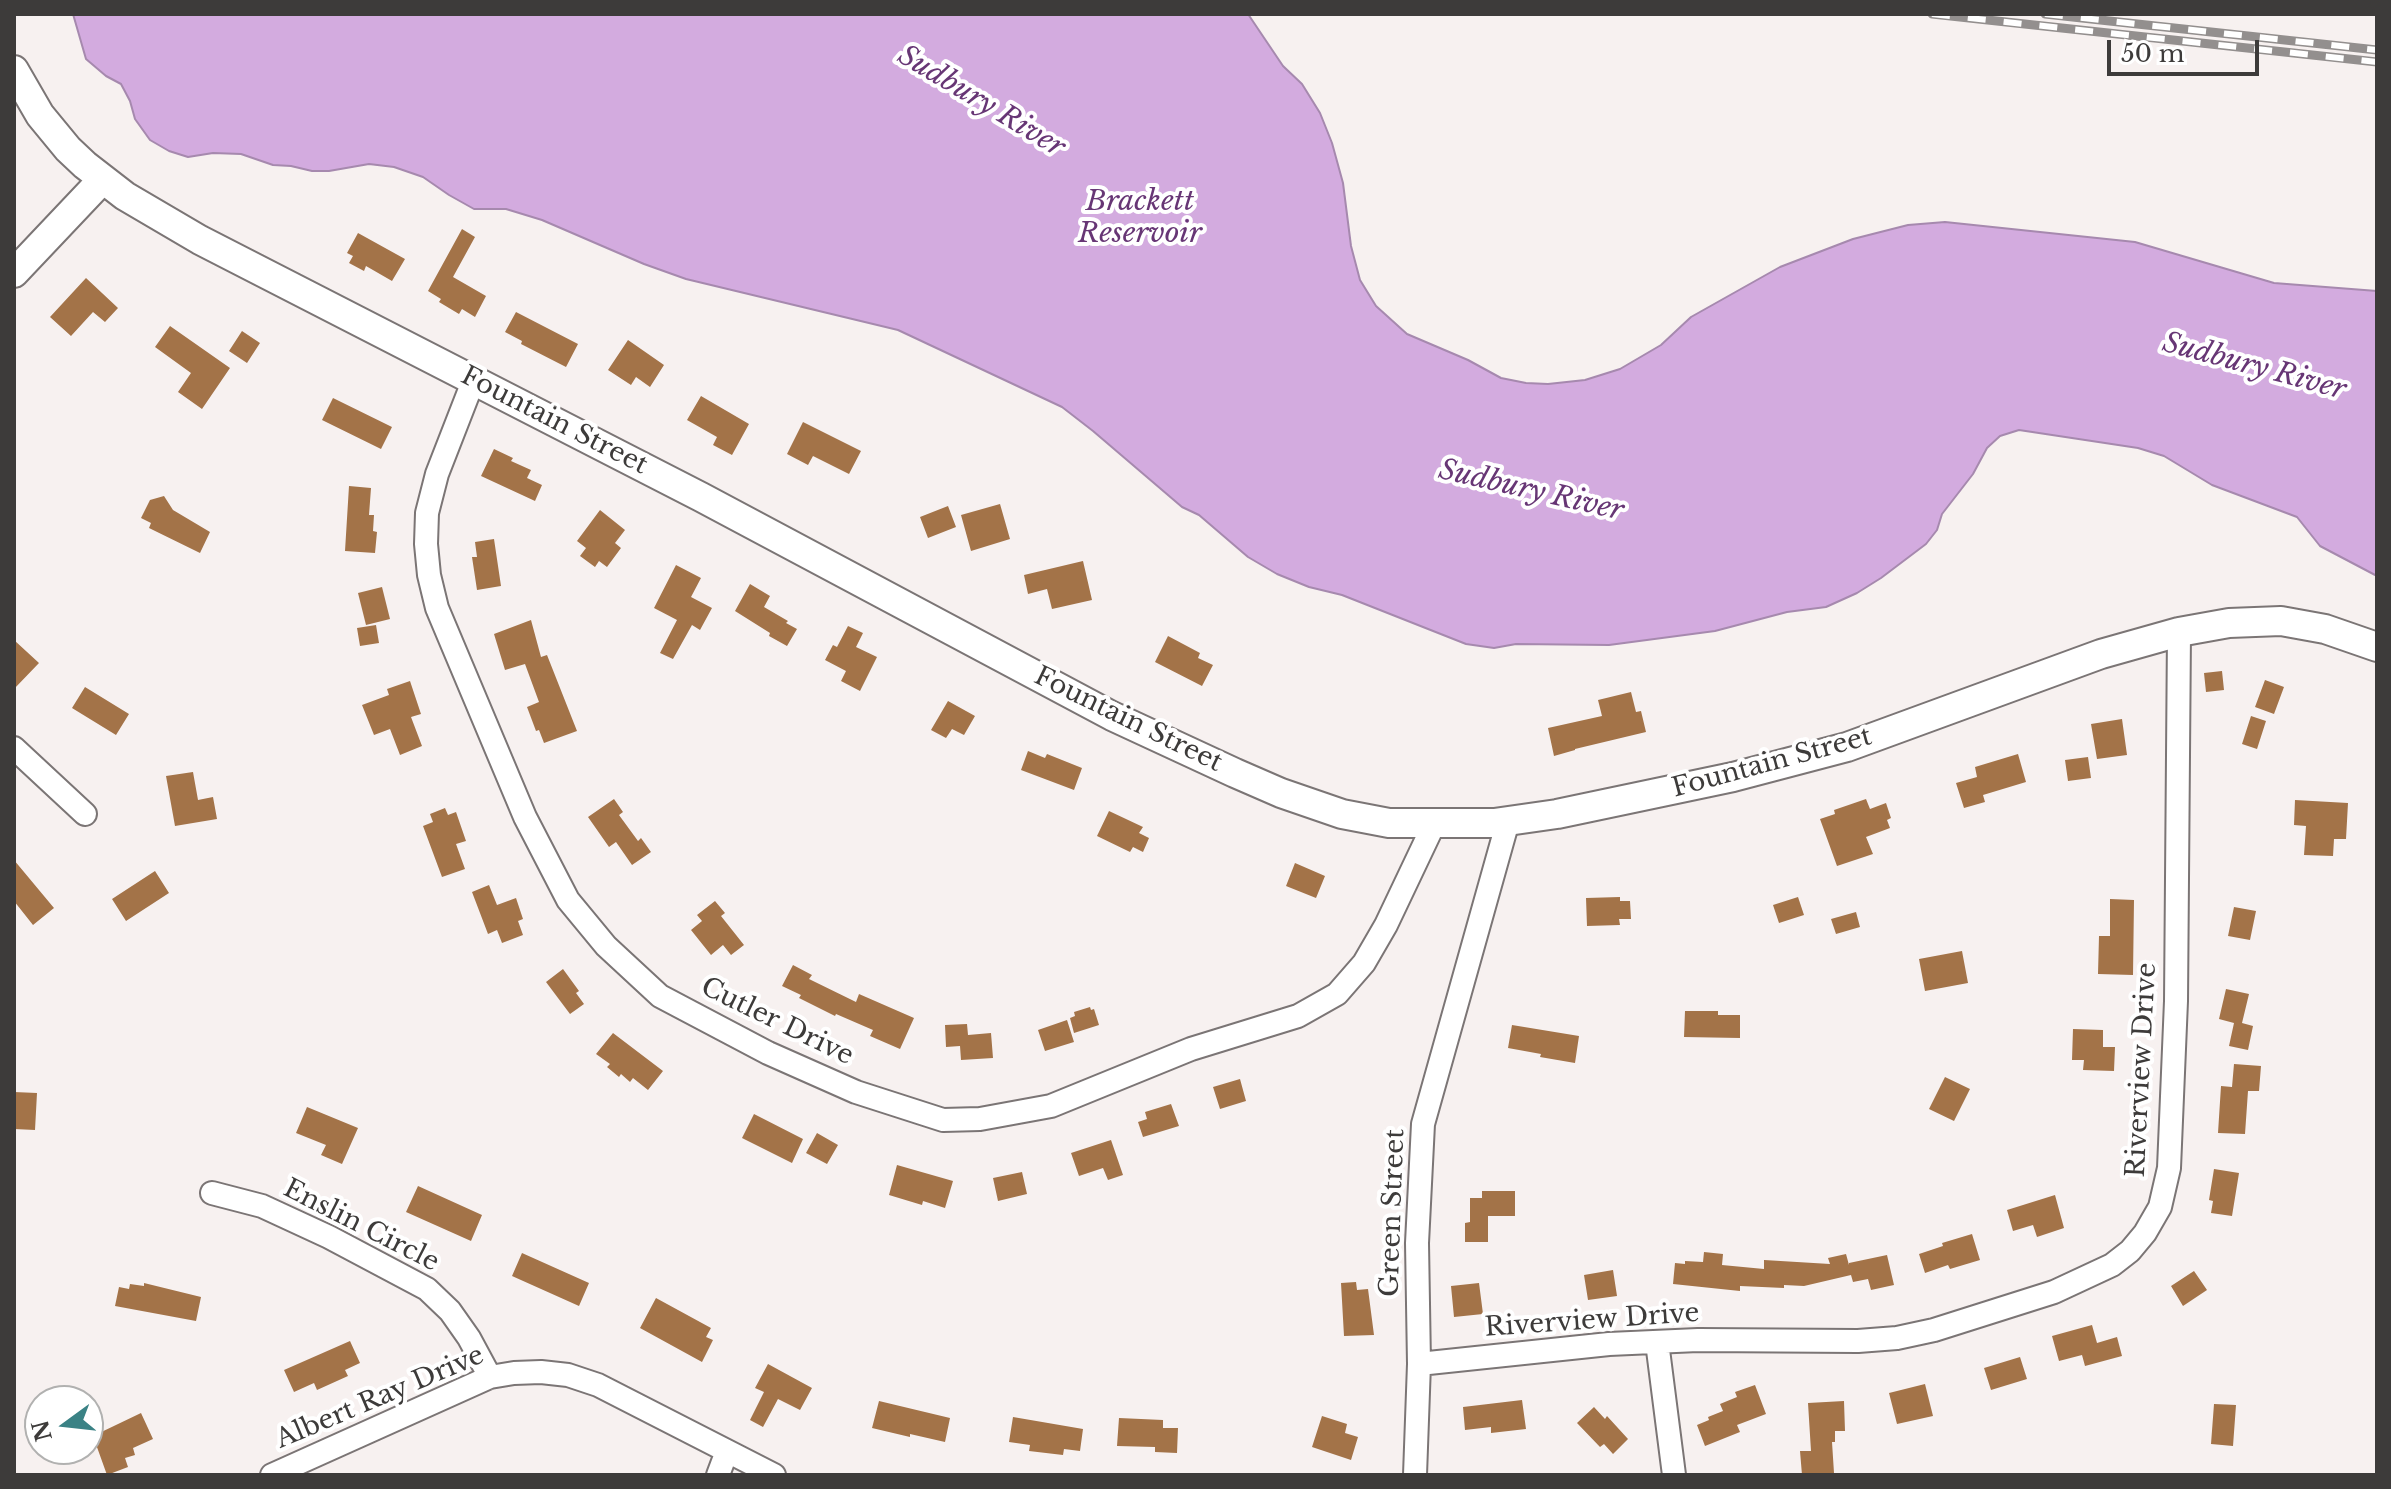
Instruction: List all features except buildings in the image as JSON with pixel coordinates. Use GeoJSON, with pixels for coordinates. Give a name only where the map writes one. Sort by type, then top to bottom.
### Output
{"type":"FeatureCollection","features":[{"type":"Feature","properties":{"kind":"street","name":"Fountain Street"},"geometry":{"type":"LineString","coordinates":[[14,70],[40,115],[68,149],[102,180],[200,240],[474,379],[1112,716],[1281,793],[1342,814],[1389,823],[1434,824],[1508,821],[1557,814],[1793,763],[1847,747],[2101,654],[2179,632],[2229,623],[2281,621],[2325,629],[2377,647]]}},
{"type":"Feature","properties":{"kind":"street"},"geometry":{"type":"LineString","coordinates":[[14,273],[102,180]]}},
{"type":"Feature","properties":{"kind":"street","name":"Cutler Drive"},"geometry":{"type":"LineString","coordinates":[[474,379],[437,474],[427,513],[429,575],[437,608],[525,817],[568,900],[606,946],[660,996],[768,1053],[856,1092],[943,1120],[980,1119],[1051,1106],[1191,1049],[1298,1016],[1337,994],[1364,963],[1386,925],[1434,824]]}},
{"type":"Feature","properties":{"kind":"street","name":"Riverview Drive"},"geometry":{"type":"LineString","coordinates":[[1419,1364],[1609,1344],[1897,1338],[1934,1330],[2054,1292],[2112,1265],[2130,1251],[2160,1207],[2169,1168],[2176,1001],[2179,632]]}},
{"type":"Feature","properties":{"kind":"street"},"geometry":{"type":"LineString","coordinates":[[14,748],[85,814]]}},
{"type":"Feature","properties":{"kind":"street","name":"Green Street"},"geometry":{"type":"LineString","coordinates":[[1415,1475],[1419,1364],[1417,1243],[1423,1124],[1508,821]]}},
{"type":"Feature","properties":{"kind":"street","name":"Enslin Circle"},"geometry":{"type":"LineString","coordinates":[[212,1193],[262,1206],[329,1237],[427,1289],[450,1311],[490,1377]]}},
{"type":"Feature","properties":{"kind":"street"},"geometry":{"type":"LineString","coordinates":[[1657,1342],[1674,1475]]}},
{"type":"Feature","properties":{"kind":"street","name":"Albert Ray Drive"},"geometry":{"type":"LineString","coordinates":[[272,1475],[490,1377],[541,1372],[568,1375],[598,1385],[774,1475]]}},
{"type":"Feature","properties":{"kind":"street"},"geometry":{"type":"LineString","coordinates":[[718,1475],[727,1451]]}},
{"type":"Feature","properties":{"kind":"water","name":"Brackett Reservoir"},"geometry":{"type":"Polygon","coordinates":[[[73,14],[1248,14],[1283,66],[1302,84],[1320,113],[1343,183],[1351,246],[1360,280],[1376,306],[1407,334],[1501,378],[1548,384],[1585,380],[1620,369],[1661,345],[1691,317],[1780,267],[1853,239],[1908,225],[1945,222],[2135,242],[2274,283],[2377,291],[2377,576],[2320,546],[2297,517],[2212,485],[2164,456],[2138,448],[2019,430],[2000,436],[1987,448],[1973,474],[1942,514],[1937,530],[1926,544],[1881,578],[1826,607],[1787,612],[1715,631],[1609,645],[1516,644],[1494,648],[1466,644],[1342,595],[1309,587],[1277,574],[1248,557],[1199,515],[1182,507],[1062,407],[898,330],[686,279],[542,220],[506,209],[474,209],[423,177],[394,167],[369,164],[312,171],[273,165],[241,154],[213,153],[188,157],[169,151],[150,140],[135,119],[121,84],[86,59],[73,14]]]}},
{"type":"Feature","properties":{"kind":"railway"},"geometry":{"type":"LineString","coordinates":[[1932,14],[2377,62]]}},
{"type":"Feature","properties":{"kind":"railway"},"geometry":{"type":"LineString","coordinates":[[2045,14],[2377,50]]}},
{"type":"Feature","properties":{"kind":"water label","name":"Sudbury River"},"geometry":{"type":"Point","coordinates":[981,102]}},
{"type":"Feature","properties":{"kind":"water label","name":"Sudbury River"},"geometry":{"type":"Point","coordinates":[2254,367]}},
{"type":"Feature","properties":{"kind":"water label","name":"Sudbury River"},"geometry":{"type":"Point","coordinates":[1531,491]}}]}
